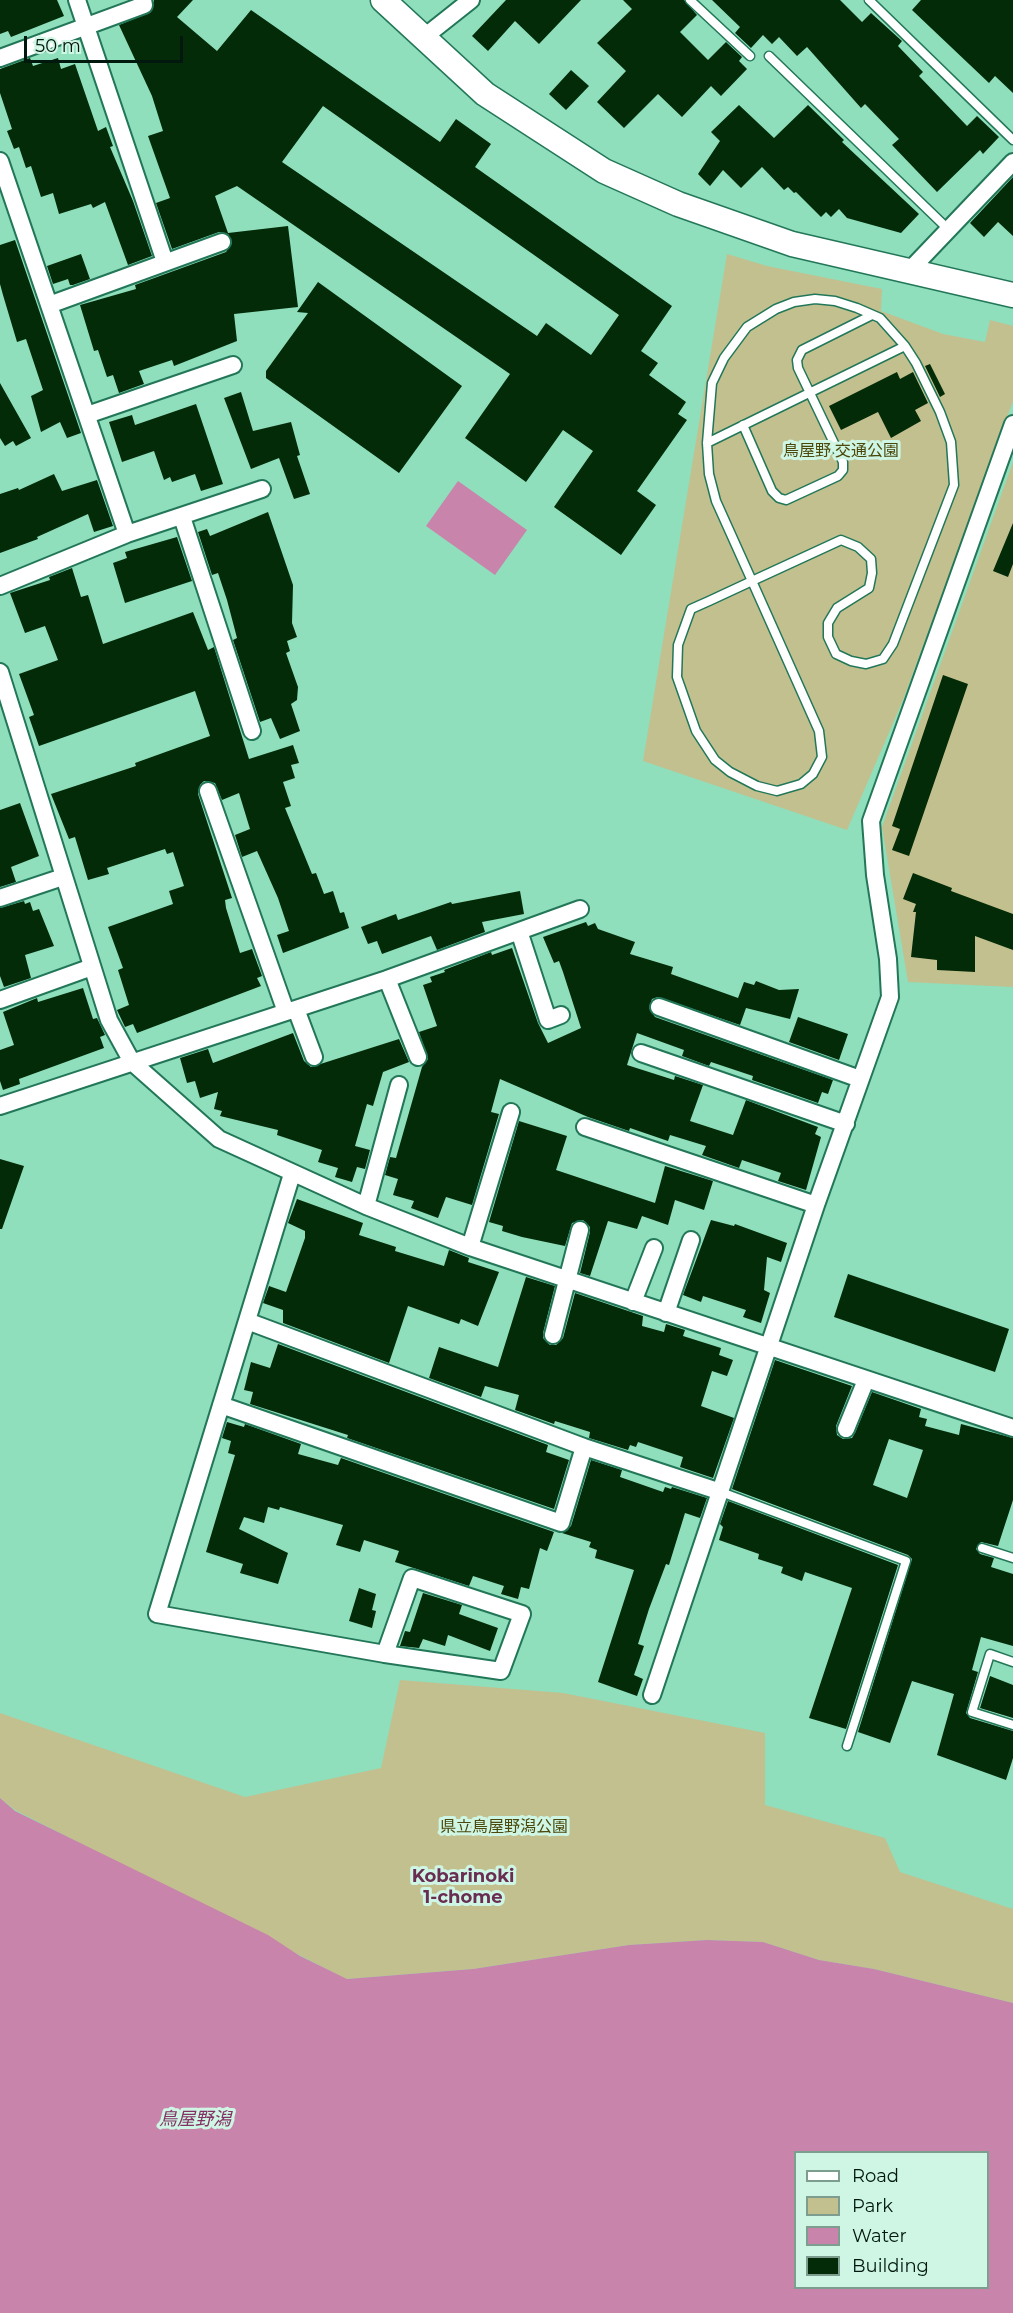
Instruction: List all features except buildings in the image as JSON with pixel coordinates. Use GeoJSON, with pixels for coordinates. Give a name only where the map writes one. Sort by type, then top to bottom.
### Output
{"type":"FeatureCollection","features":[{"type":"Feature","properties":{"kind":"street"},"geometry":{"type":"LineString","coordinates":[[77,0],[165,262]]}},
{"type":"Feature","properties":{"kind":"street"},"geometry":{"type":"LineString","coordinates":[[0,58],[144,5],[143,0]]}},
{"type":"Feature","properties":{"kind":"street"},"geometry":{"type":"LineString","coordinates":[[383,0],[485,94],[604,171],[678,204],[792,244],[1013,295]]}},
{"type":"Feature","properties":{"kind":"street"},"geometry":{"type":"LineString","coordinates":[[423,38],[471,0]]}},
{"type":"Feature","properties":{"kind":"street"},"geometry":{"type":"LineString","coordinates":[[0,161],[128,534]]}},
{"type":"Feature","properties":{"kind":"street"},"geometry":{"type":"LineString","coordinates":[[909,271],[1013,162]]}},
{"type":"Feature","properties":{"kind":"street"},"geometry":{"type":"LineString","coordinates":[[49,305],[222,242]]}},
{"type":"Feature","properties":{"kind":"street"},"geometry":{"type":"LineString","coordinates":[[87,415],[233,365]]}},
{"type":"Feature","properties":{"kind":"street"},"geometry":{"type":"LineString","coordinates":[[652,1695],[816,1205],[890,997],[888,959],[871,821],[1013,424]]}},
{"type":"Feature","properties":{"kind":"street"},"geometry":{"type":"LineString","coordinates":[[0,586],[128,534],[262,489]]}},
{"type":"Feature","properties":{"kind":"street"},"geometry":{"type":"LineString","coordinates":[[182,517],[252,731]]}},
{"type":"Feature","properties":{"kind":"street"},"geometry":{"type":"LineString","coordinates":[[0,672],[109,1020],[132,1062],[219,1139],[366,1206],[470,1246],[1013,1428]]}},
{"type":"Feature","properties":{"kind":"street"},"geometry":{"type":"LineString","coordinates":[[208,791],[291,1010],[314,1057]]}},
{"type":"Feature","properties":{"kind":"street"},"geometry":{"type":"LineString","coordinates":[[0,898],[63,877]]}},
{"type":"Feature","properties":{"kind":"street"},"geometry":{"type":"LineString","coordinates":[[0,1106],[387,979],[580,909]]}},
{"type":"Feature","properties":{"kind":"street"},"geometry":{"type":"LineString","coordinates":[[519,931],[548,1020],[561,1015]]}},
{"type":"Feature","properties":{"kind":"street"},"geometry":{"type":"LineString","coordinates":[[0,1000],[92,967]]}},
{"type":"Feature","properties":{"kind":"street"},"geometry":{"type":"LineString","coordinates":[[387,979],[417,1057]]}},
{"type":"Feature","properties":{"kind":"street"},"geometry":{"type":"LineString","coordinates":[[659,1007],[860,1079]]}},
{"type":"Feature","properties":{"kind":"street"},"geometry":{"type":"LineString","coordinates":[[641,1053],[846,1124]]}},
{"type":"Feature","properties":{"kind":"street"},"geometry":{"type":"LineString","coordinates":[[366,1206],[399,1085]]}},
{"type":"Feature","properties":{"kind":"street"},"geometry":{"type":"LineString","coordinates":[[470,1246],[511,1112]]}},
{"type":"Feature","properties":{"kind":"street"},"geometry":{"type":"LineString","coordinates":[[585,1127],[816,1205]]}},
{"type":"Feature","properties":{"kind":"street"},"geometry":{"type":"LineString","coordinates":[[292,1174],[157,1614],[385,1654],[501,1671],[522,1614],[412,1578],[385,1654]]}},
{"type":"Feature","properties":{"kind":"street"},"geometry":{"type":"LineString","coordinates":[[553,1335],[580,1230]]}},
{"type":"Feature","properties":{"kind":"street"},"geometry":{"type":"LineString","coordinates":[[666,1313],[691,1240]]}},
{"type":"Feature","properties":{"kind":"street"},"geometry":{"type":"LineString","coordinates":[[633,1302],[654,1248]]}},
{"type":"Feature","properties":{"kind":"street"},"geometry":{"type":"LineString","coordinates":[[247,1321],[584,1447],[721,1492]]}},
{"type":"Feature","properties":{"kind":"street"},"geometry":{"type":"LineString","coordinates":[[846,1429],[866,1380]]}},
{"type":"Feature","properties":{"kind":"street"},"geometry":{"type":"LineString","coordinates":[[221,1405],[561,1523],[584,1447]]}},
{"type":"Feature","properties":{"kind":"lane"},"geometry":{"type":"LineString","coordinates":[[690,0],[750,56]]}},
{"type":"Feature","properties":{"kind":"lane"},"geometry":{"type":"LineString","coordinates":[[869,0],[1013,140]]}},
{"type":"Feature","properties":{"kind":"lane"},"geometry":{"type":"LineString","coordinates":[[769,56],[949,230]]}},
{"type":"Feature","properties":{"kind":"lane"},"geometry":{"type":"LineString","coordinates":[[905,346],[880,318],[836,301],[815,299],[794,302],[776,309],[747,327],[724,358],[712,383],[707,443],[709,474],[716,501],[752,581],[819,731],[822,757],[813,774],[801,784],[777,791],[757,786],[730,772],[715,760],[696,731],[676,676],[678,645],[691,609],[752,581],[841,540],[858,547],[871,559],[872,573],[869,588],[837,608],[828,623],[828,638],[836,654],[851,661],[866,664],[883,659],[893,644],[954,485],[951,442],[921,373],[905,346]]}},
{"type":"Feature","properties":{"kind":"lane"},"geometry":{"type":"LineString","coordinates":[[743,425],[772,491],[779,498],[786,500],[838,476],[843,470],[843,462],[798,368],[797,360],[802,350],[872,315]]}},
{"type":"Feature","properties":{"kind":"lane"},"geometry":{"type":"LineString","coordinates":[[707,443],[905,346]]}},
{"type":"Feature","properties":{"kind":"lane"},"geometry":{"type":"LineString","coordinates":[[721,1492],[906,1561],[847,1746]]}},
{"type":"Feature","properties":{"kind":"lane"},"geometry":{"type":"LineString","coordinates":[[982,1548],[1013,1558]]}},
{"type":"Feature","properties":{"kind":"lane"},"geometry":{"type":"LineString","coordinates":[[1013,1662],[990,1654],[972,1712],[1013,1725]]}},
{"type":"Feature","properties":{"kind":"green space","name":"鳥屋野 交通公園"},"geometry":{"type":"Polygon","coordinates":[[[727,254],[767,266],[882,289],[881,311],[943,334],[985,342],[990,320],[1013,326],[1013,401],[903,700],[847,830],[643,761],[727,254]]]}},
{"type":"Feature","properties":{"kind":"green space"},"geometry":{"type":"Polygon","coordinates":[[[1013,462],[1013,987],[908,982],[882,827],[1013,462]]]}},
{"type":"Feature","properties":{"kind":"green space","name":"県立鳥屋野潟公園"},"geometry":{"type":"Polygon","coordinates":[[[400,1680],[563,1693],[765,1733],[765,1805],[885,1838],[900,1872],[1013,1909],[1013,2003],[874,1969],[819,1960],[763,1942],[707,1940],[629,1945],[473,1969],[346,1979],[15,1810],[0,1798],[0,1713],[245,1797],[381,1768],[400,1680]]]}},
{"type":"Feature","properties":{"kind":"water"},"geometry":{"type":"Polygon","coordinates":[[[458,481],[527,530],[495,575],[426,526],[458,481]]]}},
{"type":"Feature","properties":{"kind":"water","name":"鳥屋野潟"},"geometry":{"type":"Polygon","coordinates":[[[0,1798],[15,1811],[268,1935],[300,1956],[347,1979],[473,1969],[629,1945],[707,1940],[763,1942],[819,1960],[874,1969],[1013,2003],[1013,2313],[0,2313],[0,1798]]]}},
{"type":"Feature","properties":{"kind":"district","name":"Kobarinoki 1-chome"},"geometry":{"type":"Point","coordinates":[463,1887]}}]}
